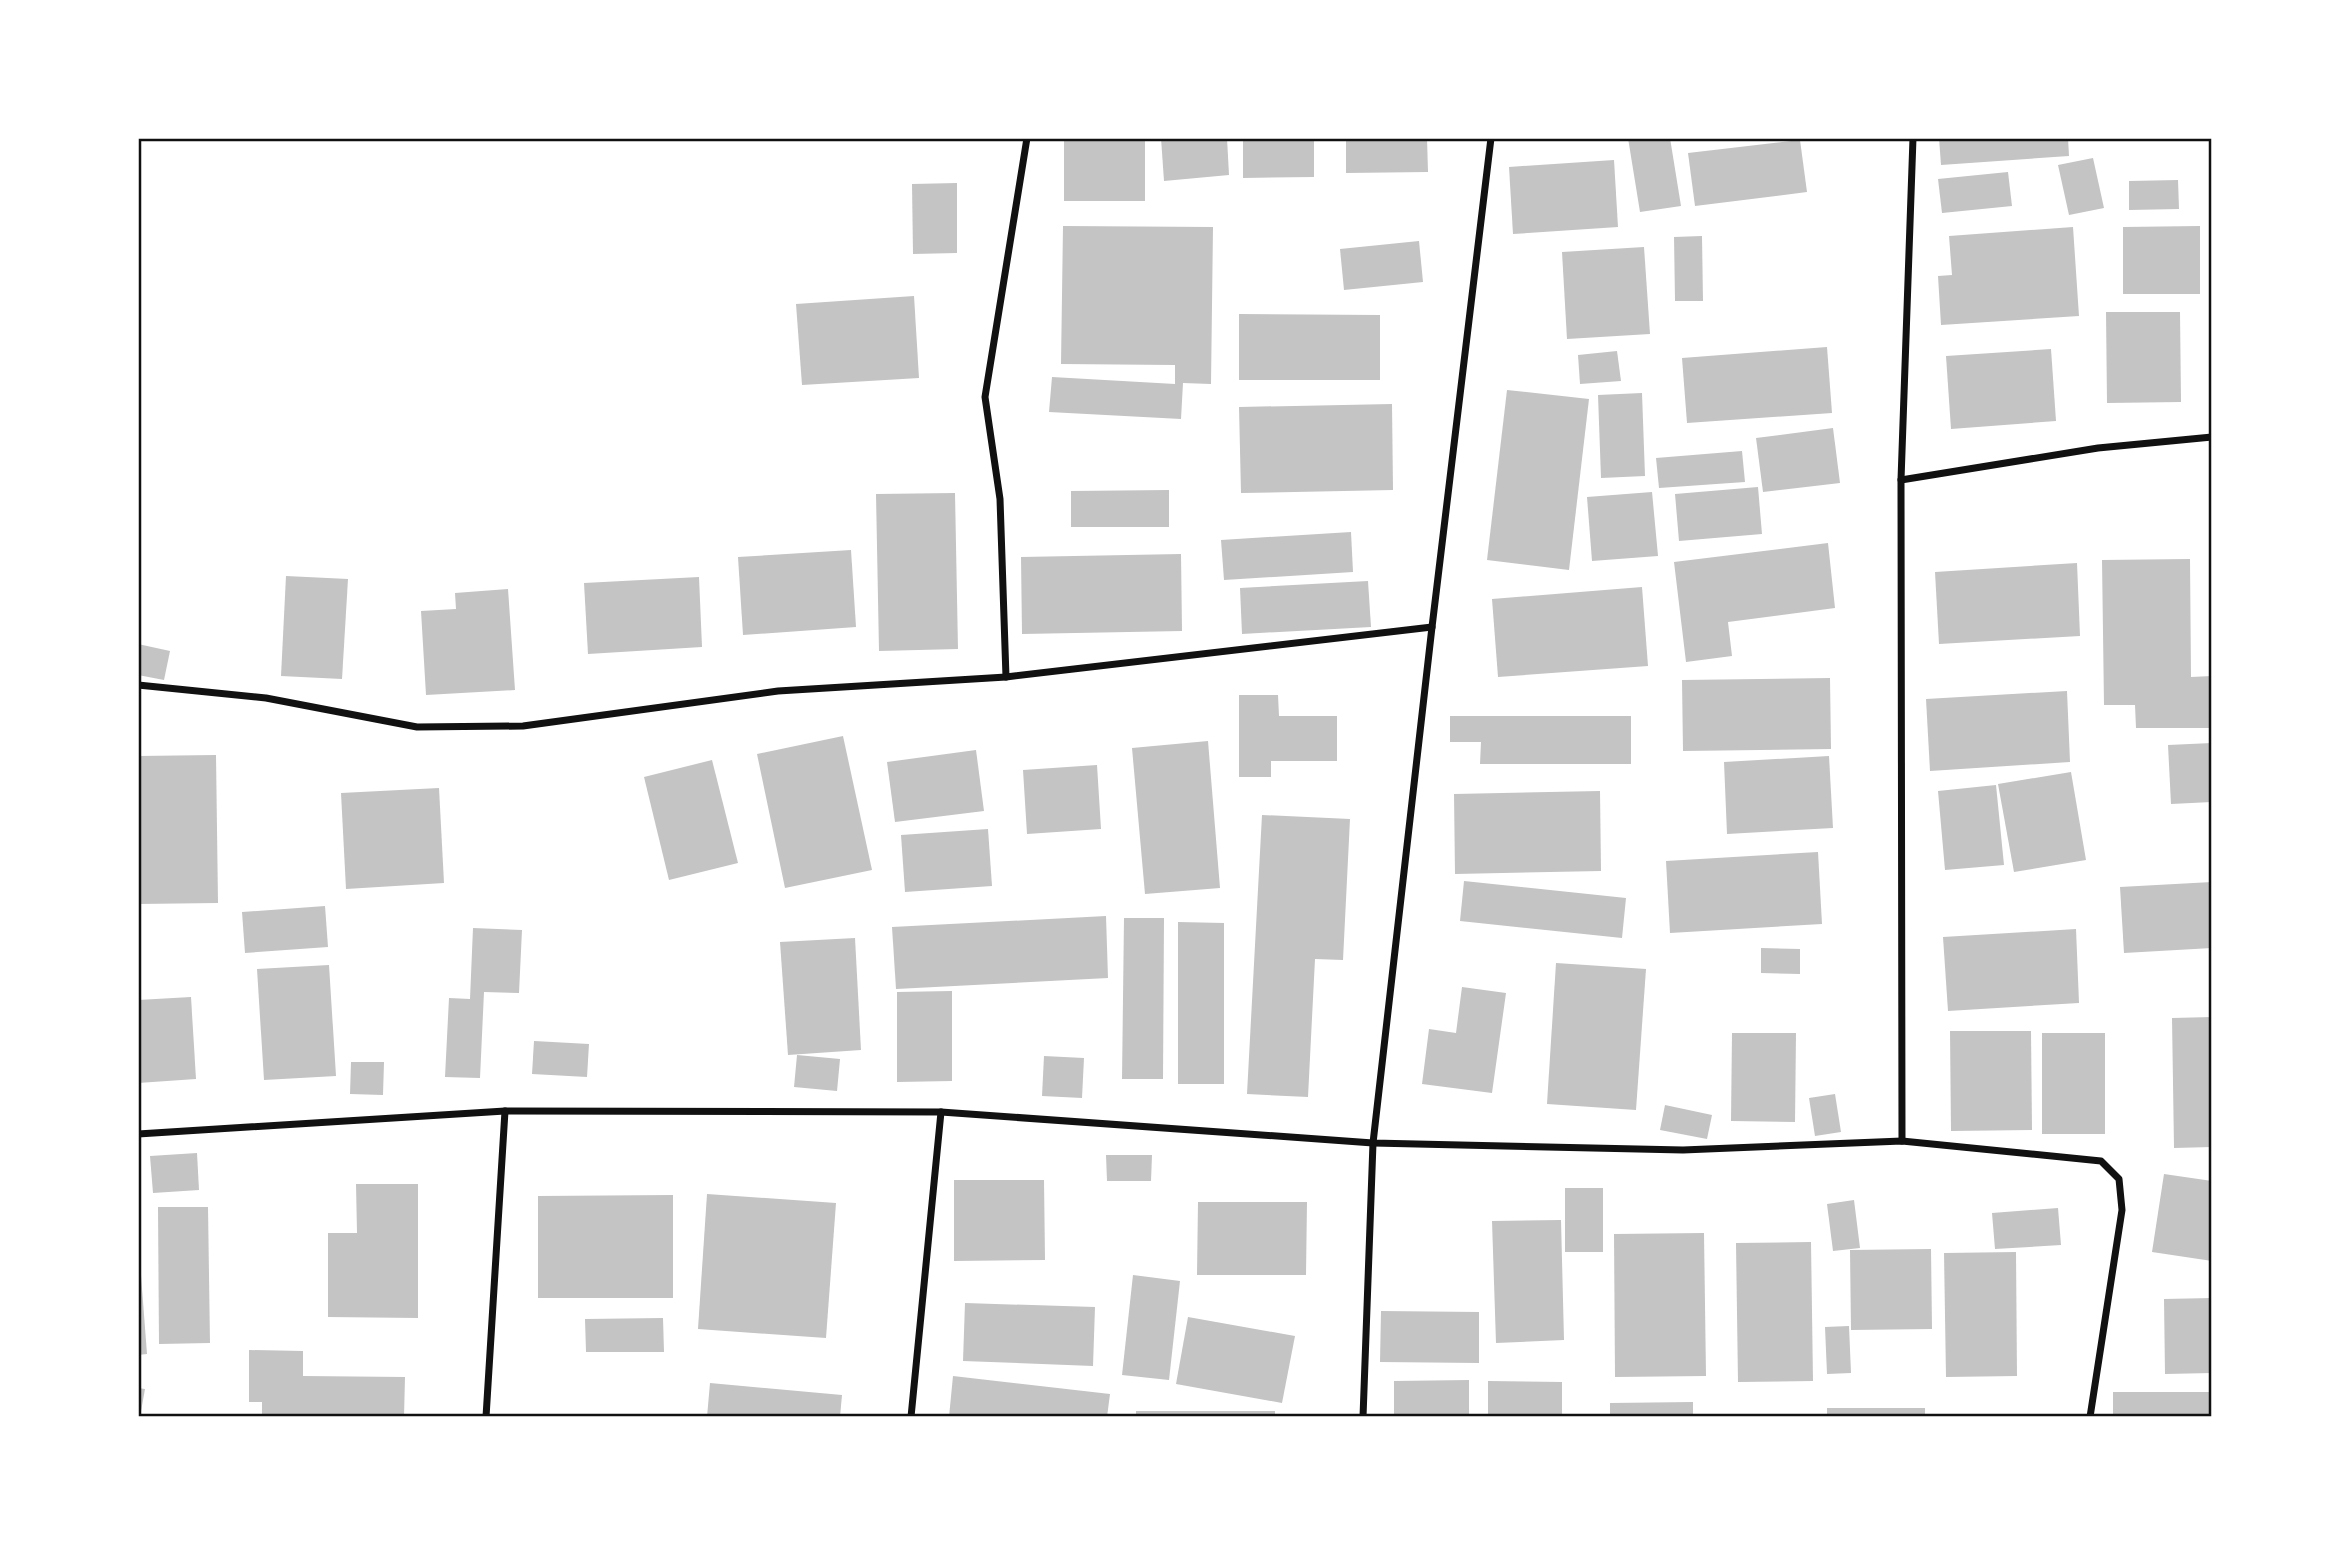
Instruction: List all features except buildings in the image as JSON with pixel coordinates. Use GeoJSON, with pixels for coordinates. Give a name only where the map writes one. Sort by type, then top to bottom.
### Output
{"type":"FeatureCollection","features":[{"type":"Feature","properties":{"kind":"street"},"geometry":{"type":"LineString","coordinates":[[1006,677],[1000,499],[985,397],[1027,138]]}},
{"type":"Feature","properties":{"kind":"street"},"geometry":{"type":"LineString","coordinates":[[1363,1417],[1373,1143],[1491,138]]}},
{"type":"Feature","properties":{"kind":"street"},"geometry":{"type":"LineString","coordinates":[[1902,1141],[1901,480],[1913,138]]}},
{"type":"Feature","properties":{"kind":"street"},"geometry":{"type":"LineString","coordinates":[[1901,480],[2098,448],[2212,437]]}},
{"type":"Feature","properties":{"kind":"street"},"geometry":{"type":"LineString","coordinates":[[138,685],[266,698],[417,727],[523,726],[778,691],[1006,677],[1432,627]]}},
{"type":"Feature","properties":{"kind":"street"},"geometry":{"type":"LineString","coordinates":[[138,1134],[505,1111],[941,1112],[1373,1143],[1683,1150],[1902,1141],[2101,1161],[2119,1179],[2122,1210],[2090,1417]]}},
{"type":"Feature","properties":{"kind":"street"},"geometry":{"type":"LineString","coordinates":[[486,1417],[505,1111]]}},
{"type":"Feature","properties":{"kind":"street"},"geometry":{"type":"LineString","coordinates":[[911,1417],[941,1112]]}}]}
